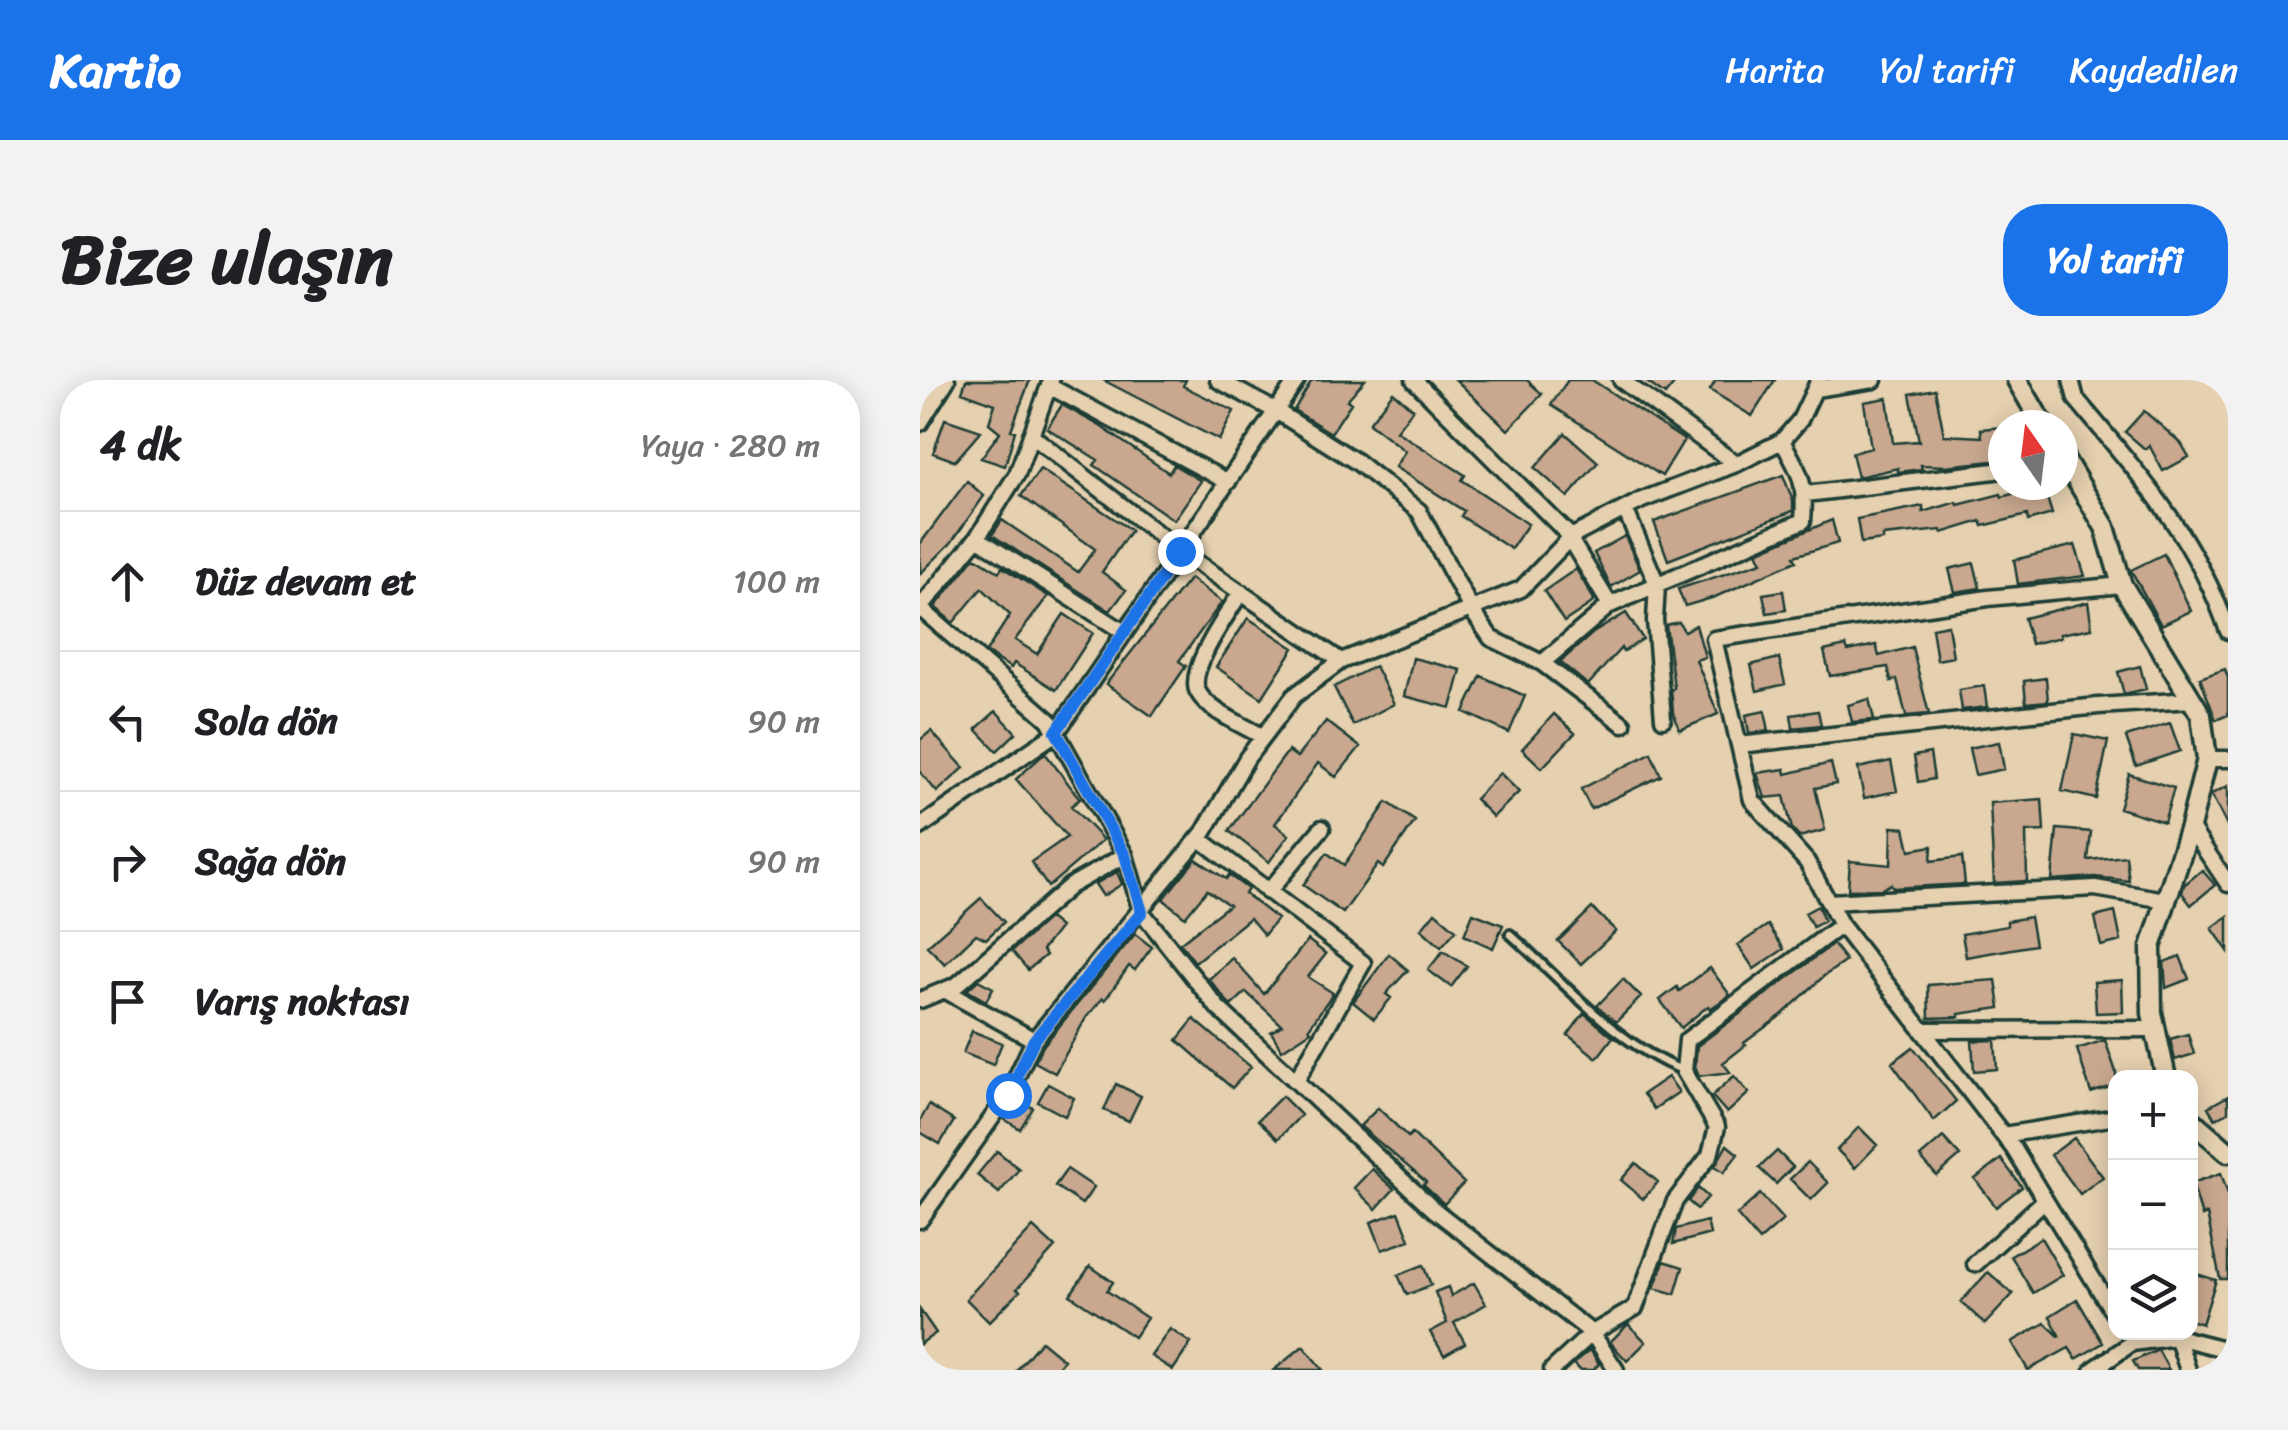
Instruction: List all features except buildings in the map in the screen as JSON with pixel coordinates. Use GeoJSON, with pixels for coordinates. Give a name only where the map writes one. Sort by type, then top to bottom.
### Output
{"type":"FeatureCollection","features":[{"type":"Feature","properties":{"kind":"street"},"geometry":{"type":"LineString","coordinates":[[920,423],[947,380]]}},
{"type":"Feature","properties":{"kind":"street"},"geometry":{"type":"LineString","coordinates":[[1218,380],[1357,462],[1418,512],[1470,609],[1491,638],[1542,664],[1623,724]]}},
{"type":"Feature","properties":{"kind":"street"},"geometry":{"type":"LineString","coordinates":[[920,828],[1056,732],[1297,380]]}},
{"type":"Feature","properties":{"kind":"street"},"geometry":{"type":"LineString","coordinates":[[1414,380],[1571,539],[1610,604]]}},
{"type":"Feature","properties":{"kind":"street"},"geometry":{"type":"LineString","coordinates":[[1621,380],[1736,464]]}},
{"type":"Feature","properties":{"kind":"street"},"geometry":{"type":"LineString","coordinates":[[920,1220],[1008,1095],[1034,1040],[1200,839],[1263,737],[1294,696],[1342,662],[1520,589],[1571,539],[1625,509],[1782,441],[1800,420],[1817,384],[1874,380]]}},
{"type":"Feature","properties":{"kind":"street"},"geometry":{"type":"LineString","coordinates":[[2017,380],[2034,410]]}},
{"type":"Feature","properties":{"kind":"street"},"geometry":{"type":"LineString","coordinates":[[2072,380],[2076,399],[2174,520],[2213,587],[2228,631]]}},
{"type":"Feature","properties":{"kind":"street"},"geometry":{"type":"LineString","coordinates":[[1228,482],[1050,383],[1017,474],[977,538],[920,608],[1049,720],[1125,855],[1142,912],[1218,1008],[1434,1209],[1592,1334],[1616,1370]]}},
{"type":"Feature","properties":{"kind":"street"},"geometry":{"type":"LineString","coordinates":[[1032,435],[1180,551],[1342,662]]}},
{"type":"Feature","properties":{"kind":"street"},"geometry":{"type":"LineString","coordinates":[[1542,664],[1610,604],[1803,521],[1806,494],[1802,474],[1782,441]]}},
{"type":"Feature","properties":{"kind":"street"},"geometry":{"type":"LineString","coordinates":[[1806,494],[1988,472]]}},
{"type":"Feature","properties":{"kind":"street"},"geometry":{"type":"LineString","coordinates":[[2078,484],[2105,527],[2122,585],[2201,715],[2207,759],[2190,828],[2151,947],[2156,1029],[2164,1070]]}},
{"type":"Feature","properties":{"kind":"street"},"geometry":{"type":"LineString","coordinates":[[1625,509],[1656,584],[1654,620],[1663,720]]}},
{"type":"Feature","properties":{"kind":"street"},"geometry":{"type":"LineString","coordinates":[[977,538],[1124,632]]}},
{"type":"Feature","properties":{"kind":"street"},"geometry":{"type":"LineString","coordinates":[[2108,1304],[2004,1135],[1841,925],[1807,862],[1752,800],[1714,639],[1988,598],[2122,585]]}},
{"type":"Feature","properties":{"kind":"street"},"geometry":{"type":"LineString","coordinates":[[1241,592],[1200,662],[1194,681],[1208,703],[1263,737]]}},
{"type":"Feature","properties":{"kind":"street"},"geometry":{"type":"LineString","coordinates":[[1739,745],[2098,706],[2192,700]]}},
{"type":"Feature","properties":{"kind":"street"},"geometry":{"type":"LineString","coordinates":[[2207,759],[2228,759]]}},
{"type":"Feature","properties":{"kind":"street"},"geometry":{"type":"LineString","coordinates":[[1268,892],[1322,828]]}},
{"type":"Feature","properties":{"kind":"street"},"geometry":{"type":"LineString","coordinates":[[2190,828],[2228,884]]}},
{"type":"Feature","properties":{"kind":"street"},"geometry":{"type":"LineString","coordinates":[[1200,839],[1362,963],[1296,1081]]}},
{"type":"Feature","properties":{"kind":"street"},"geometry":{"type":"LineString","coordinates":[[920,1000],[958,985],[1070,886],[1125,855]]}},
{"type":"Feature","properties":{"kind":"street"},"geometry":{"type":"LineString","coordinates":[[1829,902],[2094,888],[2165,900]]}},
{"type":"Feature","properties":{"kind":"street"},"geometry":{"type":"LineString","coordinates":[[1552,1370],[1592,1334],[1635,1308],[1674,1201],[1710,1156],[1717,1127],[1684,1070],[1686,1040],[1841,925]]}},
{"type":"Feature","properties":{"kind":"street"},"geometry":{"type":"LineString","coordinates":[[946,991],[1034,1040]]}},
{"type":"Feature","properties":{"kind":"street"},"geometry":{"type":"LineString","coordinates":[[1923,1030],[2156,1029]]}},
{"type":"Feature","properties":{"kind":"street"},"geometry":{"type":"LineString","coordinates":[[2004,1135],[2108,1118]]}},
{"type":"Feature","properties":{"kind":"street"},"geometry":{"type":"LineString","coordinates":[[2198,1126],[2228,1152]]}},
{"type":"Feature","properties":{"kind":"street"},"geometry":{"type":"LineString","coordinates":[[1975,1264],[2045,1200]]}},
{"type":"Feature","properties":{"kind":"street"},"geometry":{"type":"LineString","coordinates":[[2094,1370],[2126,1340]]}},
{"type":"Feature","properties":{"kind":"street"},"geometry":{"type":"LineString","coordinates":[[2178,1340],[2188,1370]]}},
{"type":"Feature","properties":{"kind":"street"},"geometry":{"type":"LineString","coordinates":[[2189,1340],[2228,1350]]}},
{"type":"Feature","properties":{"kind":"lane"},"geometry":{"type":"LineString","coordinates":[[1510,934],[1580,1002],[1634,1045],[1684,1070]]}},
{"type":"Feature","properties":{"kind":"route"},"geometry":{"type":"LineString","coordinates":[[1008,1095],[1034,1040],[1142,912],[1125,855],[1056,732],[1180,551]]}}]}
